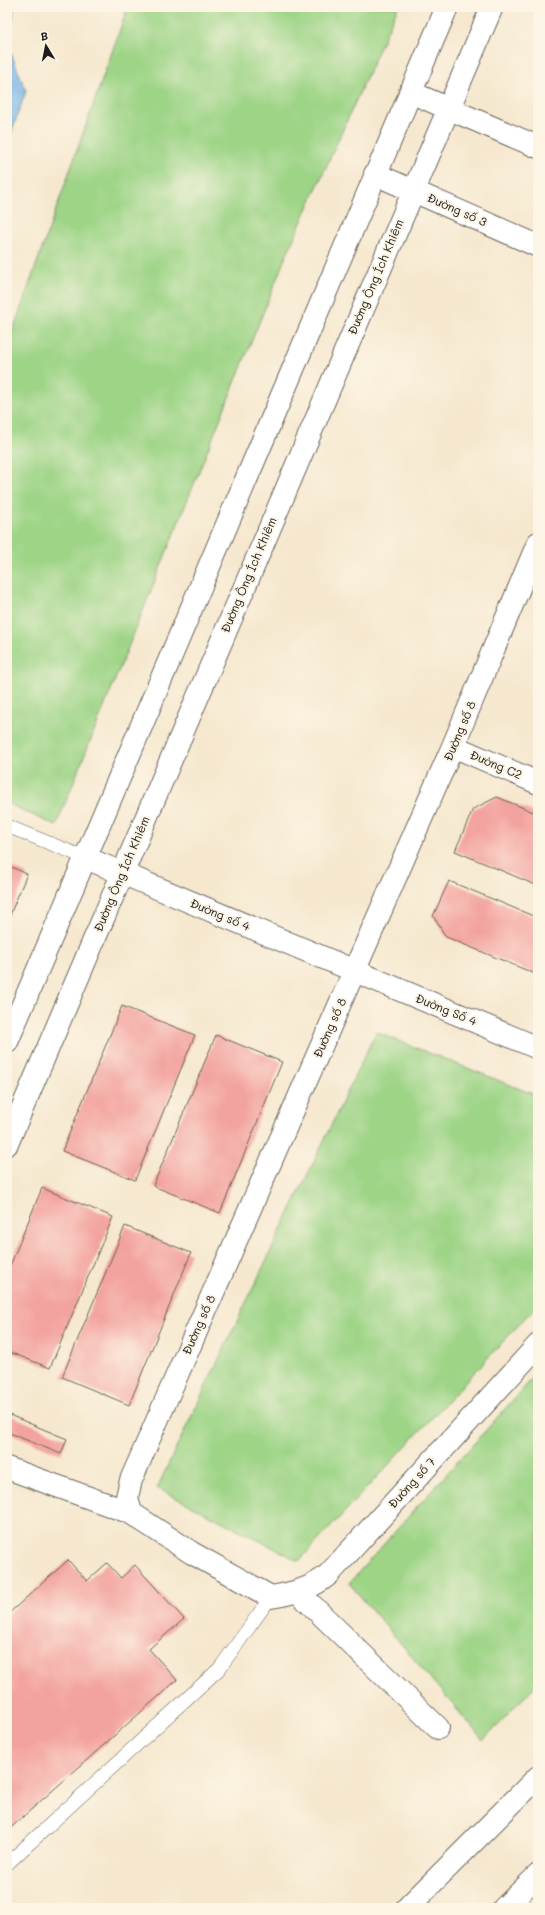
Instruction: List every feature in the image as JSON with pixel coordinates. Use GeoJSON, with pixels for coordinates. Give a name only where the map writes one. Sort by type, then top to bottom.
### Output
{"type":"FeatureCollection","features":[{"type":"Feature","properties":{"kind":"street"},"geometry":{"type":"LineString","coordinates":[[7,1042],[447,7]]}},
{"type":"Feature","properties":{"kind":"street","name":"Đường Ông Ích Khiêm"},"geometry":{"type":"LineString","coordinates":[[7,1144],[492,7]]}},
{"type":"Feature","properties":{"kind":"street"},"geometry":{"type":"LineString","coordinates":[[410,92],[538,147]]}},
{"type":"Feature","properties":{"kind":"street","name":"Đường số 3"},"geometry":{"type":"LineString","coordinates":[[375,174],[538,246]]}},
{"type":"Feature","properties":{"kind":"street","name":"Đường số 8"},"geometry":{"type":"LineString","coordinates":[[131,1513],[127,1497],[131,1480],[453,746],[538,543]]}},
{"type":"Feature","properties":{"kind":"street","name":"Đường C2"},"geometry":{"type":"LineString","coordinates":[[453,746],[538,783]]}},
{"type":"Feature","properties":{"kind":"street","name":"Đường số 4"},"geometry":{"type":"LineString","coordinates":[[86,858],[354,972]]}},
{"type":"Feature","properties":{"kind":"street","name":"Đường Số 4"},"geometry":{"type":"LineString","coordinates":[[354,972],[538,1048]]}},
{"type":"Feature","properties":{"kind":"street","name":"Đường số 7"},"geometry":{"type":"LineString","coordinates":[[271,1597],[298,1592],[320,1582],[329,1574],[538,1345]]}},
{"type":"Feature","properties":{"kind":"street"},"geometry":{"type":"LineString","coordinates":[[7,1468],[131,1513],[192,1553],[271,1597]]}},
{"type":"Feature","properties":{"kind":"street"},"geometry":{"type":"LineString","coordinates":[[298,1592],[438,1728]]}},
{"type":"Feature","properties":{"kind":"street"},"geometry":{"type":"LineString","coordinates":[[407,1908],[538,1778]]}},
{"type":"Feature","properties":{"kind":"street"},"geometry":{"type":"LineString","coordinates":[[504,1908],[538,1875]]}},
{"type":"Feature","properties":{"kind":"lane"},"geometry":{"type":"LineString","coordinates":[[7,826],[86,858]]}},
{"type":"Feature","properties":{"kind":"lane"},"geometry":{"type":"LineString","coordinates":[[7,1864],[219,1669],[271,1597]]}},
{"type":"Feature","properties":{"kind":"green space"},"geometry":{"type":"Polygon","coordinates":[[[128,7],[398,7],[286,256],[56,826],[7,803],[7,347],[128,7]]]}},
{"type":"Feature","properties":{"kind":"green space"},"geometry":{"type":"Polygon","coordinates":[[[376,1032],[538,1096],[538,1304],[299,1561],[157,1488],[376,1032]]]}},
{"type":"Feature","properties":{"kind":"green space"},"geometry":{"type":"Polygon","coordinates":[[[538,1372],[538,1683],[483,1740],[349,1583],[538,1372]]]}},
{"type":"Feature","properties":{"kind":"water"},"geometry":{"type":"Polygon","coordinates":[[[7,7],[14,7],[9,48],[26,91],[7,145],[7,7]]]}},
{"type":"Feature","properties":{"kind":"building"},"geometry":{"type":"Polygon","coordinates":[[[497,797],[538,814],[538,886],[455,851],[473,809],[497,797]]]}},
{"type":"Feature","properties":{"kind":"building"},"geometry":{"type":"Polygon","coordinates":[[[7,865],[27,874],[9,917],[7,916],[7,865]]]}},
{"type":"Feature","properties":{"kind":"building"},"geometry":{"type":"Polygon","coordinates":[[[449,881],[538,918],[538,975],[446,937],[433,916],[449,881]]]}},
{"type":"Feature","properties":{"kind":"building"},"geometry":{"type":"Polygon","coordinates":[[[122,1006],[195,1035],[135,1180],[62,1151],[122,1006]]]}},
{"type":"Feature","properties":{"kind":"building"},"geometry":{"type":"Polygon","coordinates":[[[216,1035],[282,1062],[220,1213],[153,1186],[216,1035]]]}},
{"type":"Feature","properties":{"kind":"building"},"geometry":{"type":"Polygon","coordinates":[[[42,1188],[113,1217],[50,1368],[7,1351],[7,1273],[42,1188]]]}},
{"type":"Feature","properties":{"kind":"building"},"geometry":{"type":"Polygon","coordinates":[[[125,1226],[191,1253],[129,1405],[62,1377],[125,1226]]]}},
{"type":"Feature","properties":{"kind":"building"},"geometry":{"type":"Polygon","coordinates":[[[7,1414],[67,1439],[61,1454],[7,1432],[7,1414]]]}},
{"type":"Feature","properties":{"kind":"building"},"geometry":{"type":"Polygon","coordinates":[[[68,1560],[87,1581],[107,1563],[121,1578],[135,1565],[184,1619],[149,1649],[177,1680],[7,1831],[7,1615],[68,1560]]]}}]}
